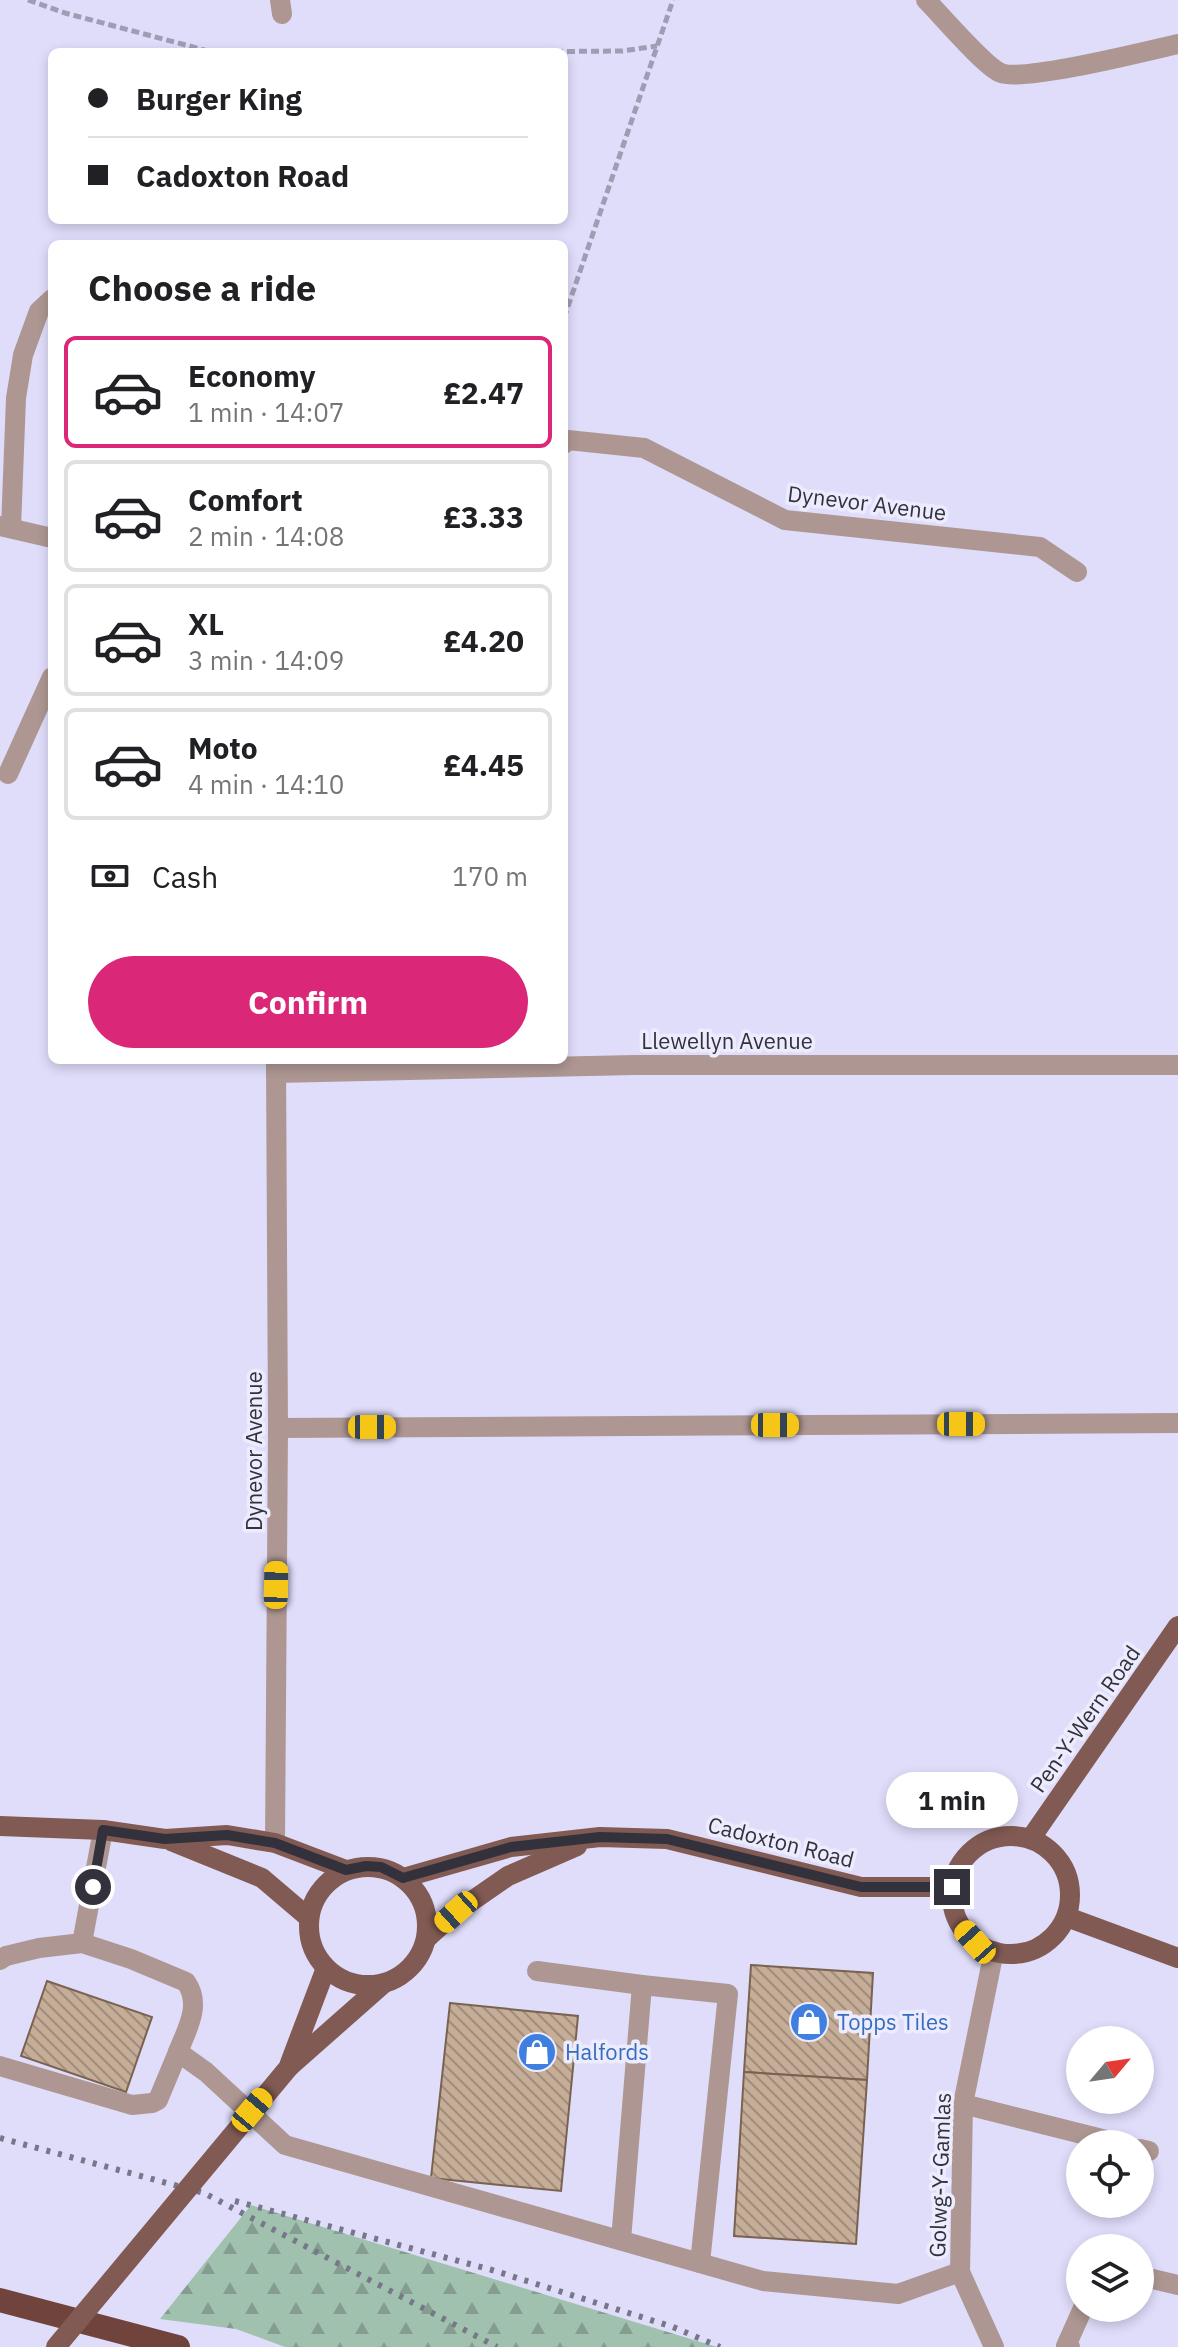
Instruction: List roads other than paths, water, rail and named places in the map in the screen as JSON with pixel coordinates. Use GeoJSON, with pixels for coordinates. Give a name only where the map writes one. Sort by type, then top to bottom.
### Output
{"type":"FeatureCollection","features":[{"type":"Feature","properties":{"kind":"highway"},"geometry":{"type":"LineString","coordinates":[[0,2300],[178,2347]]}},
{"type":"Feature","properties":{"kind":"main road","name":"Pen-Y-Wern Road"},"geometry":{"type":"LineString","coordinates":[[1031,1838],[1178,1626]]}},
{"type":"Feature","properties":{"kind":"main road"},"geometry":{"type":"LineString","coordinates":[[0,1826],[103,1830],[165,1839],[227,1835],[275,1843],[346,1870]]}},
{"type":"Feature","properties":{"kind":"main road"},"geometry":{"type":"LineString","coordinates":[[1008,1835],[1031,1838],[1049,1849],[1063,1864],[1070,1884],[1070,1905],[1067,1917],[1055,1935],[1039,1947],[1019,1954],[994,1951],[975,1942],[961,1927],[953,1910],[952,1887],[958,1867],[971,1851],[988,1839],[1008,1835]]}},
{"type":"Feature","properties":{"kind":"main road","name":"Cadoxton Road"},"geometry":{"type":"LineString","coordinates":[[403,1878],[511,1847],[600,1837],[667,1839],[861,1887],[952,1887]]}},
{"type":"Feature","properties":{"kind":"main road","name":"Cadoxton Road"},"geometry":{"type":"LineString","coordinates":[[427,1938],[456,1912],[508,1876],[600,1837]]}},
{"type":"Feature","properties":{"kind":"main road"},"geometry":{"type":"LineString","coordinates":[[165,1839],[262,1878],[309,1918]]}},
{"type":"Feature","properties":{"kind":"main road"},"geometry":{"type":"LineString","coordinates":[[381,1867],[403,1878],[416,1890],[424,1905],[428,1921],[427,1938],[412,1967],[399,1978],[363,1986],[343,1980],[326,1968],[315,1954],[309,1937],[313,1903],[321,1889],[346,1870],[381,1867]]}},
{"type":"Feature","properties":{"kind":"main road"},"geometry":{"type":"LineString","coordinates":[[1067,1917],[1178,1958]]}},
{"type":"Feature","properties":{"kind":"main road"},"geometry":{"type":"LineString","coordinates":[[289,2067],[326,1968]]}},
{"type":"Feature","properties":{"kind":"main road"},"geometry":{"type":"LineString","coordinates":[[56,2347],[289,2067],[383,1984]]}},
{"type":"Feature","properties":{"kind":"street"},"geometry":{"type":"LineString","coordinates":[[926,0],[977,54],[1001,73],[1028,75],[1178,44]]}},
{"type":"Feature","properties":{"kind":"street"},"geometry":{"type":"LineString","coordinates":[[48,303],[39,311],[23,355],[16,398],[5,527],[48,537]]}},
{"type":"Feature","properties":{"kind":"street","name":"Dynevor Avenue"},"geometry":{"type":"LineString","coordinates":[[568,440],[644,448],[785,520],[1040,547],[1077,572]]}},
{"type":"Feature","properties":{"kind":"street"},"geometry":{"type":"LineString","coordinates":[[8,774],[48,686]]}},
{"type":"Feature","properties":{"kind":"street","name":"Llewellyn Avenue"},"geometry":{"type":"LineString","coordinates":[[276,1066],[1178,1065]]}},
{"type":"Feature","properties":{"kind":"street","name":"Dynevor Avenue"},"geometry":{"type":"LineString","coordinates":[[275,1843],[278,1428],[276,1066]]}},
{"type":"Feature","properties":{"kind":"street"},"geometry":{"type":"LineString","coordinates":[[278,1428],[1178,1423]]}},
{"type":"Feature","properties":{"kind":"street"},"geometry":{"type":"LineString","coordinates":[[82,1943],[103,1830]]}},
{"type":"Feature","properties":{"kind":"street"},"geometry":{"type":"LineString","coordinates":[[0,1960],[39,1948],[82,1943],[186,1982],[191,1990],[194,2011],[158,2100],[141,2105],[0,2066]]}},
{"type":"Feature","properties":{"kind":"street","name":"Golwg-Y-Gamlas"},"geometry":{"type":"LineString","coordinates":[[994,1951],[963,2104],[960,2272],[994,2347]]}},
{"type":"Feature","properties":{"kind":"street"},"geometry":{"type":"LineString","coordinates":[[537,1971],[728,1994],[700,2263]]}},
{"type":"Feature","properties":{"kind":"street"},"geometry":{"type":"LineString","coordinates":[[621,2240],[642,1985]]}},
{"type":"Feature","properties":{"kind":"street"},"geometry":{"type":"LineString","coordinates":[[178,2052],[206,2072],[285,2145],[763,2281],[898,2294],[960,2272]]}},
{"type":"Feature","properties":{"kind":"street"},"geometry":{"type":"LineString","coordinates":[[963,2104],[1066,2130]]}},
{"type":"Feature","properties":{"kind":"street"},"geometry":{"type":"LineString","coordinates":[[1154,2279],[1178,2285]]}},
{"type":"Feature","properties":{"kind":"street"},"geometry":{"type":"LineString","coordinates":[[1070,2347],[1066,2346],[1077,2322]]}},
{"type":"Feature","properties":{"kind":"railway"},"geometry":{"type":"LineString","coordinates":[[0,2138],[204,2193],[497,2347]]}},
{"type":"Feature","properties":{"kind":"railway"},"geometry":{"type":"LineString","coordinates":[[235,2201],[492,2270],[673,2327],[720,2347]]}},
{"type":"Feature","properties":{"kind":"place","name":"Topps Tiles"},"geometry":{"type":"Point","coordinates":[809,2022]}},
{"type":"Feature","properties":{"kind":"place","name":"Halfords"},"geometry":{"type":"Point","coordinates":[537,2052]}}]}
